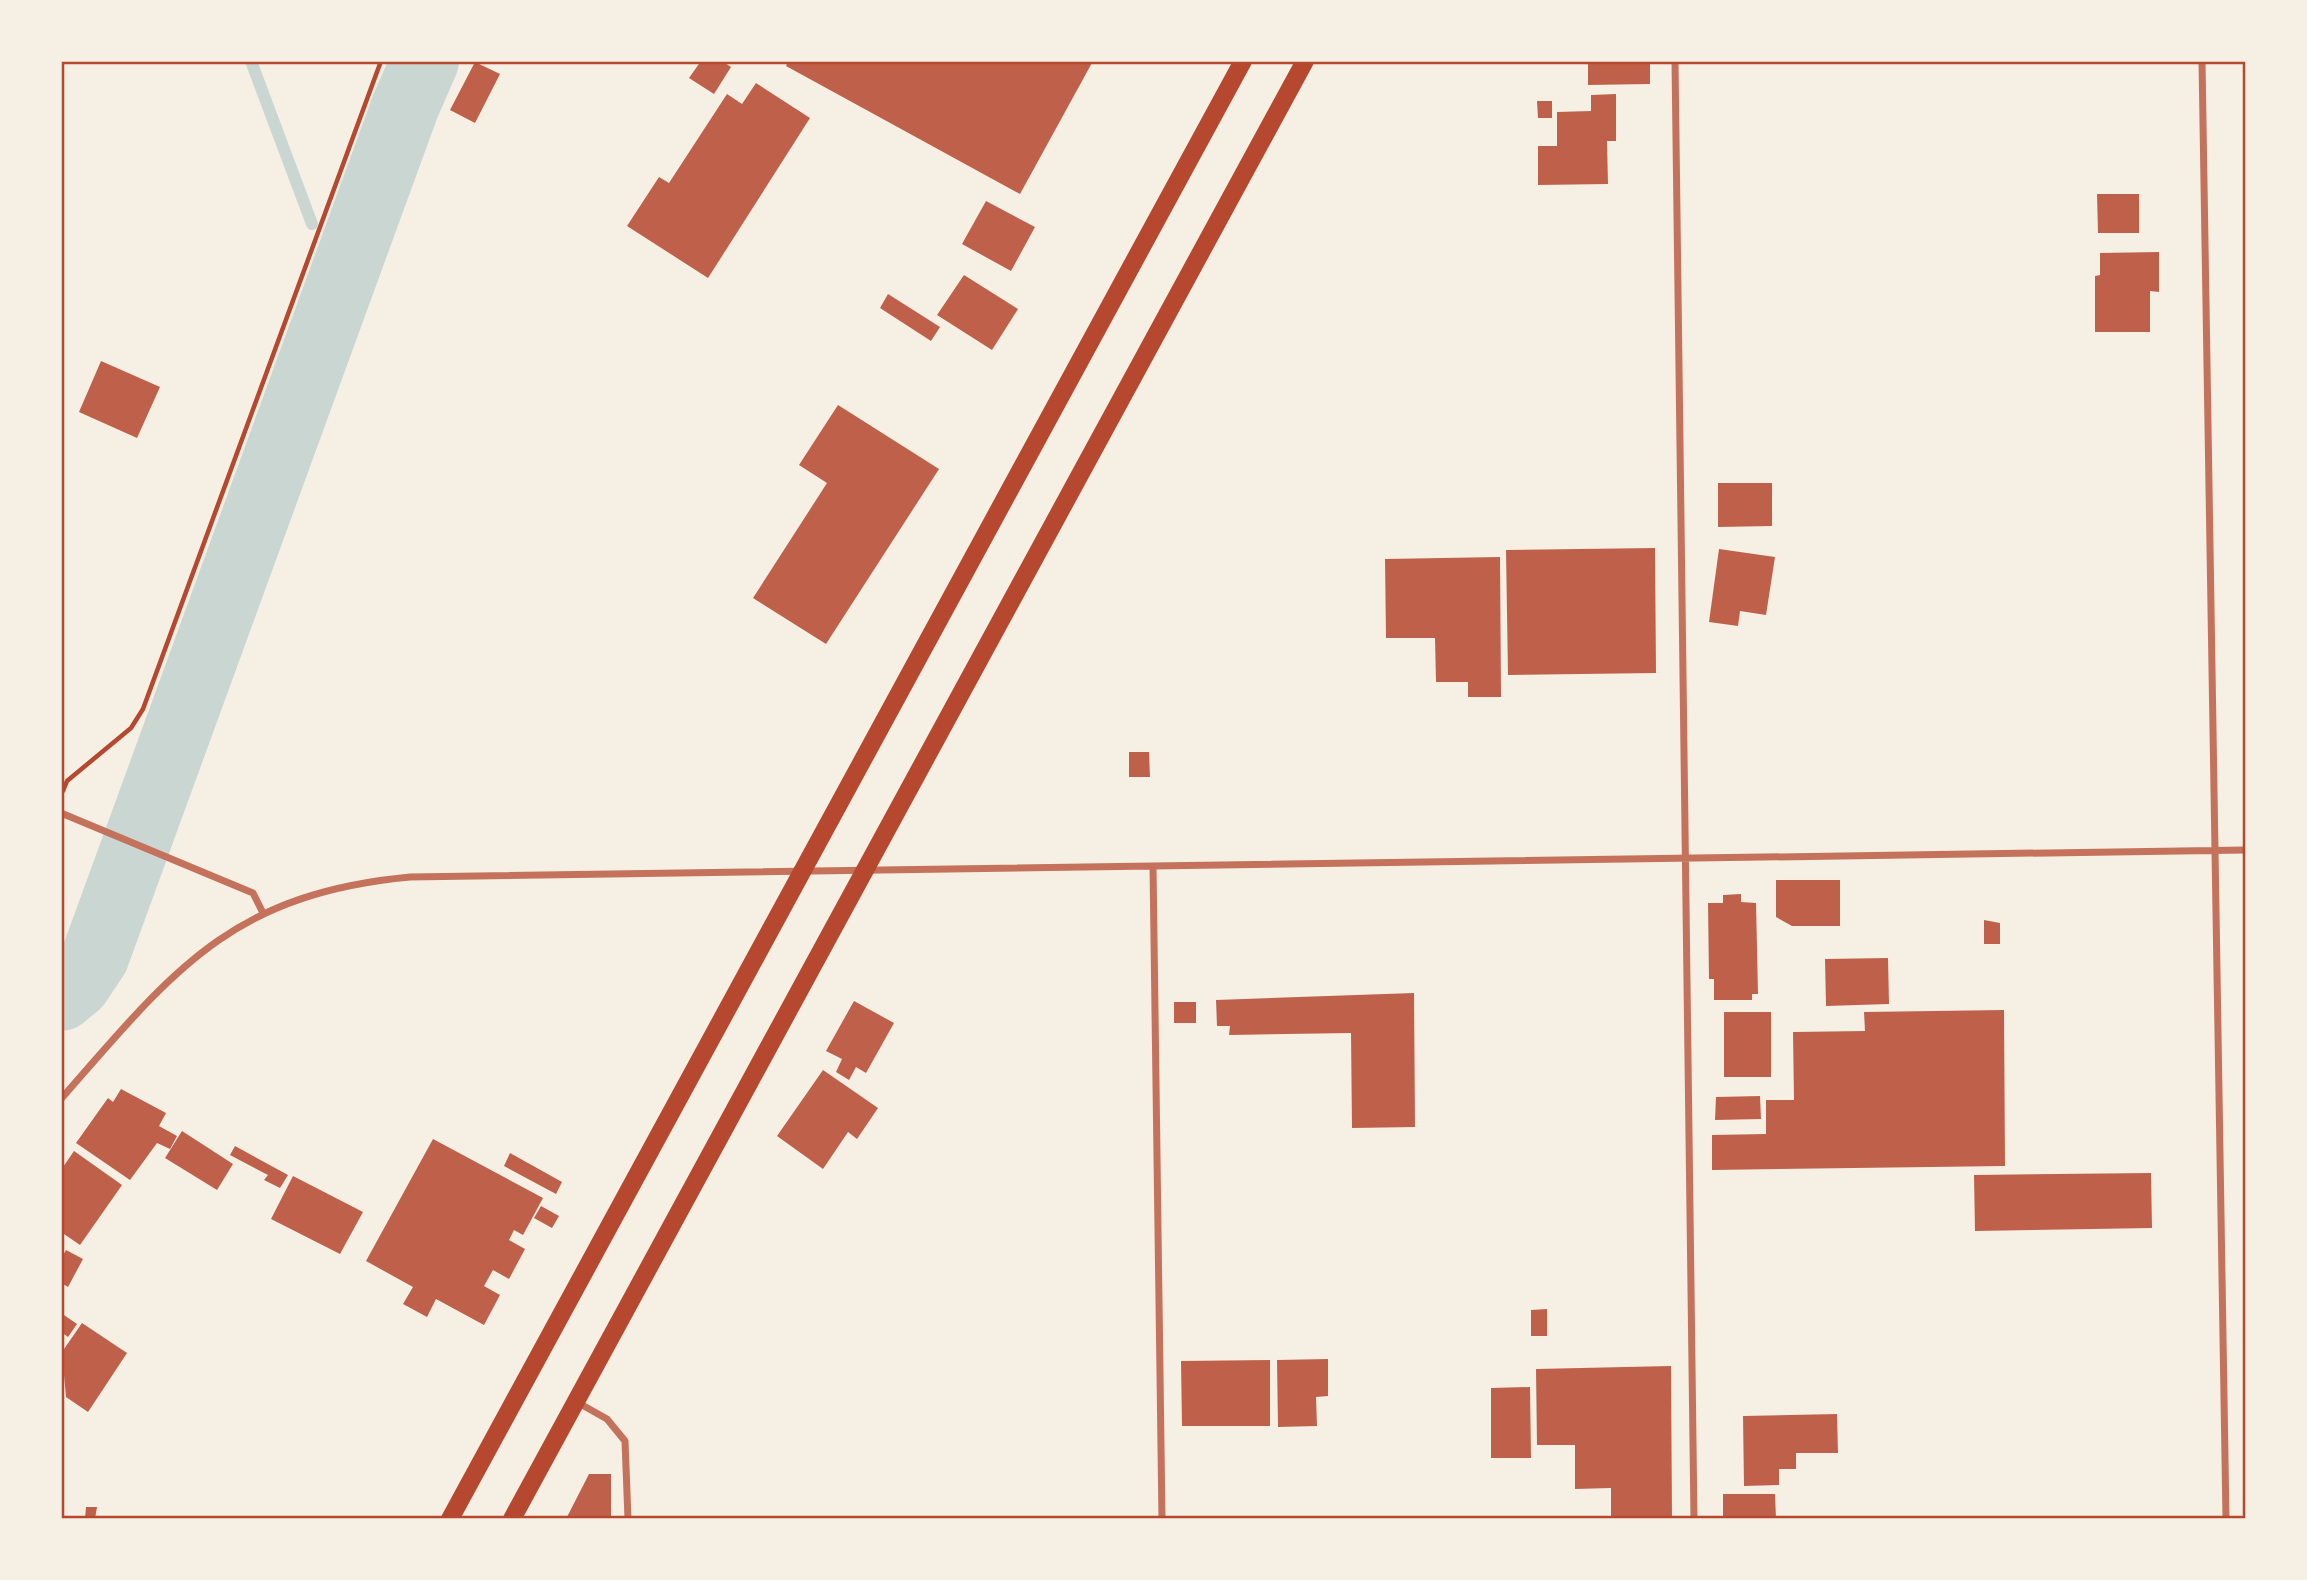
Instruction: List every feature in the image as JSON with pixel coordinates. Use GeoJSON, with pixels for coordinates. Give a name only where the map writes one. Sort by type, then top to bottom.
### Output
{"type":"FeatureCollection","features":[{"type":"Feature","properties":{"kind":"main road"},"geometry":{"type":"LineString","coordinates":[[450,1519],[1243,61]]}},
{"type":"Feature","properties":{"kind":"main road"},"geometry":{"type":"LineString","coordinates":[[512,1519],[1305,61]]}},
{"type":"Feature","properties":{"kind":"street"},"geometry":{"type":"LineString","coordinates":[[1675,61],[1694,1519]]}},
{"type":"Feature","properties":{"kind":"street"},"geometry":{"type":"LineString","coordinates":[[2202,61],[2226,1519]]}},
{"type":"Feature","properties":{"kind":"street"},"geometry":{"type":"LineString","coordinates":[[63,814],[253,892],[263,913]]}},
{"type":"Feature","properties":{"kind":"street"},"geometry":{"type":"LineString","coordinates":[[61,1099],[170,977],[204,949],[263,913],[323,890],[366,881],[410,877],[2246,850]]}},
{"type":"Feature","properties":{"kind":"street"},"geometry":{"type":"LineString","coordinates":[[1153,866],[1162,1519]]}},
{"type":"Feature","properties":{"kind":"street"},"geometry":{"type":"LineString","coordinates":[[574,1401],[607,1419],[625,1440],[628,1519]]}},
{"type":"Feature","properties":{"kind":"path"},"geometry":{"type":"LineString","coordinates":[[67,781],[131,727],[142,709],[381,61]]}},
{"type":"Feature","properties":{"kind":"building"},"geometry":{"type":"Polygon","coordinates":[[[701,61],[722,61],[731,67],[714,94],[689,78],[701,61]]]}},
{"type":"Feature","properties":{"kind":"building"},"geometry":{"type":"Polygon","coordinates":[[[788,61],[1093,61],[1020,194],[786,66],[788,61]]]}},
{"type":"Feature","properties":{"kind":"building"},"geometry":{"type":"Polygon","coordinates":[[[1588,61],[1650,61],[1650,84],[1588,85],[1588,61]]]}},
{"type":"Feature","properties":{"kind":"building"},"geometry":{"type":"Polygon","coordinates":[[[475,62],[500,74],[475,123],[450,110],[475,62]]]}},
{"type":"Feature","properties":{"kind":"building"},"geometry":{"type":"Polygon","coordinates":[[[756,83],[810,118],[708,278],[627,226],[659,177],[669,183],[727,94],[742,104],[756,83]]]}},
{"type":"Feature","properties":{"kind":"building"},"geometry":{"type":"Polygon","coordinates":[[[1616,94],[1616,141],[1607,141],[1608,184],[1538,185],[1538,146],[1557,146],[1557,112],[1591,111],[1591,95],[1616,94]]]}},
{"type":"Feature","properties":{"kind":"building"},"geometry":{"type":"Polygon","coordinates":[[[1537,101],[1552,101],[1552,118],[1538,118],[1537,101]]]}},
{"type":"Feature","properties":{"kind":"building"},"geometry":{"type":"Polygon","coordinates":[[[2097,194],[2139,194],[2139,233],[2098,233],[2097,194]]]}},
{"type":"Feature","properties":{"kind":"building"},"geometry":{"type":"Polygon","coordinates":[[[986,201],[1035,227],[1011,271],[962,244],[986,201]]]}},
{"type":"Feature","properties":{"kind":"building"},"geometry":{"type":"Polygon","coordinates":[[[2159,252],[2159,292],[2150,291],[2150,332],[2095,332],[2095,276],[2100,275],[2100,253],[2159,252]]]}},
{"type":"Feature","properties":{"kind":"building"},"geometry":{"type":"Polygon","coordinates":[[[964,275],[1018,309],[992,350],[937,315],[964,275]]]}},
{"type":"Feature","properties":{"kind":"building"},"geometry":{"type":"Polygon","coordinates":[[[888,294],[940,327],[931,341],[880,308],[888,294]]]}},
{"type":"Feature","properties":{"kind":"building"},"geometry":{"type":"Polygon","coordinates":[[[101,361],[160,387],[137,438],[79,412],[101,361]]]}},
{"type":"Feature","properties":{"kind":"building"},"geometry":{"type":"Polygon","coordinates":[[[838,405],[939,469],[826,644],[753,598],[827,483],[799,465],[838,405]]]}},
{"type":"Feature","properties":{"kind":"building"},"geometry":{"type":"Polygon","coordinates":[[[1718,483],[1772,483],[1772,526],[1718,527],[1718,483]]]}},
{"type":"Feature","properties":{"kind":"building"},"geometry":{"type":"Polygon","coordinates":[[[1655,548],[1656,673],[1508,675],[1506,550],[1655,548]]]}},
{"type":"Feature","properties":{"kind":"building"},"geometry":{"type":"Polygon","coordinates":[[[1719,549],[1775,557],[1766,615],[1740,611],[1738,626],[1709,622],[1719,549]]]}},
{"type":"Feature","properties":{"kind":"building"},"geometry":{"type":"Polygon","coordinates":[[[1500,557],[1501,697],[1468,697],[1468,682],[1436,682],[1435,638],[1386,638],[1385,559],[1500,557]]]}},
{"type":"Feature","properties":{"kind":"building"},"geometry":{"type":"Polygon","coordinates":[[[1129,752],[1149,752],[1150,777],[1129,777],[1129,752]]]}},
{"type":"Feature","properties":{"kind":"building"},"geometry":{"type":"Polygon","coordinates":[[[1776,880],[1840,880],[1840,926],[1792,926],[1776,917],[1776,880]]]}},
{"type":"Feature","properties":{"kind":"building"},"geometry":{"type":"Polygon","coordinates":[[[1741,894],[1741,902],[1756,903],[1758,994],[1752,994],[1752,1000],[1714,1000],[1714,979],[1709,979],[1708,903],[1723,903],[1723,895],[1741,894]]]}},
{"type":"Feature","properties":{"kind":"building"},"geometry":{"type":"Polygon","coordinates":[[[1984,920],[2000,923],[2000,944],[1984,944],[1984,920]]]}},
{"type":"Feature","properties":{"kind":"building"},"geometry":{"type":"Polygon","coordinates":[[[1888,958],[1889,1004],[1826,1006],[1825,959],[1888,958]]]}},
{"type":"Feature","properties":{"kind":"building"},"geometry":{"type":"Polygon","coordinates":[[[1414,993],[1415,1127],[1352,1128],[1351,1033],[1229,1035],[1230,1026],[1217,1026],[1216,1000],[1414,993]]]}},
{"type":"Feature","properties":{"kind":"building"},"geometry":{"type":"Polygon","coordinates":[[[854,1001],[894,1023],[866,1073],[856,1067],[849,1080],[836,1072],[842,1059],[826,1051],[854,1001]]]}},
{"type":"Feature","properties":{"kind":"building"},"geometry":{"type":"Polygon","coordinates":[[[1174,1002],[1196,1002],[1196,1023],[1174,1023],[1174,1002]]]}},
{"type":"Feature","properties":{"kind":"building"},"geometry":{"type":"Polygon","coordinates":[[[2004,1010],[2005,1166],[1712,1170],[1712,1135],[1766,1134],[1766,1100],[1794,1100],[1793,1032],[1865,1031],[1864,1012],[2004,1010]]]}},
{"type":"Feature","properties":{"kind":"building"},"geometry":{"type":"Polygon","coordinates":[[[1724,1012],[1771,1012],[1771,1077],[1724,1077],[1724,1012]]]}},
{"type":"Feature","properties":{"kind":"building"},"geometry":{"type":"Polygon","coordinates":[[[823,1070],[878,1108],[857,1139],[848,1132],[823,1169],[777,1136],[823,1070]]]}},
{"type":"Feature","properties":{"kind":"building"},"geometry":{"type":"Polygon","coordinates":[[[121,1089],[166,1113],[159,1126],[177,1136],[170,1149],[157,1143],[130,1180],[76,1143],[108,1098],[113,1102],[121,1089]]]}},
{"type":"Feature","properties":{"kind":"building"},"geometry":{"type":"Polygon","coordinates":[[[1760,1096],[1761,1119],[1715,1120],[1716,1097],[1760,1096]]]}},
{"type":"Feature","properties":{"kind":"building"},"geometry":{"type":"Polygon","coordinates":[[[182,1131],[233,1164],[217,1190],[165,1158],[182,1131]]]}},
{"type":"Feature","properties":{"kind":"building"},"geometry":{"type":"Polygon","coordinates":[[[433,1139],[543,1198],[523,1235],[514,1230],[509,1240],[525,1249],[509,1279],[493,1270],[484,1286],[500,1295],[484,1325],[436,1299],[427,1317],[403,1304],[413,1287],[366,1261],[433,1139]]]}},
{"type":"Feature","properties":{"kind":"building"},"geometry":{"type":"Polygon","coordinates":[[[235,1146],[288,1175],[280,1188],[264,1180],[268,1175],[230,1155],[235,1146]]]}},
{"type":"Feature","properties":{"kind":"building"},"geometry":{"type":"Polygon","coordinates":[[[74,1151],[122,1185],[80,1245],[61,1232],[61,1170],[74,1151]]]}},
{"type":"Feature","properties":{"kind":"building"},"geometry":{"type":"Polygon","coordinates":[[[510,1153],[562,1182],[556,1194],[504,1166],[510,1153]]]}},
{"type":"Feature","properties":{"kind":"building"},"geometry":{"type":"Polygon","coordinates":[[[2151,1173],[2152,1228],[1975,1231],[1974,1175],[2151,1173]]]}},
{"type":"Feature","properties":{"kind":"building"},"geometry":{"type":"Polygon","coordinates":[[[293,1176],[363,1212],[340,1254],[271,1219],[293,1176]]]}},
{"type":"Feature","properties":{"kind":"building"},"geometry":{"type":"Polygon","coordinates":[[[541,1206],[559,1216],[552,1228],[534,1218],[541,1206]]]}},
{"type":"Feature","properties":{"kind":"building"},"geometry":{"type":"Polygon","coordinates":[[[66,1250],[83,1259],[68,1287],[61,1283],[61,1259],[66,1250]]]}},
{"type":"Feature","properties":{"kind":"building"},"geometry":{"type":"Polygon","coordinates":[[[1547,1309],[1547,1336],[1531,1336],[1531,1310],[1547,1309]]]}},
{"type":"Feature","properties":{"kind":"building"},"geometry":{"type":"Polygon","coordinates":[[[61,1313],[77,1324],[68,1337],[61,1332],[61,1313]]]}},
{"type":"Feature","properties":{"kind":"building"},"geometry":{"type":"Polygon","coordinates":[[[82,1323],[127,1353],[88,1412],[66,1397],[62,1352],[82,1323]]]}},
{"type":"Feature","properties":{"kind":"building"},"geometry":{"type":"Polygon","coordinates":[[[1328,1359],[1328,1396],[1316,1397],[1317,1426],[1278,1427],[1277,1360],[1328,1359]]]}},
{"type":"Feature","properties":{"kind":"building"},"geometry":{"type":"Polygon","coordinates":[[[1270,1360],[1270,1426],[1182,1426],[1181,1361],[1270,1360]]]}},
{"type":"Feature","properties":{"kind":"building"},"geometry":{"type":"Polygon","coordinates":[[[1671,1366],[1672,1519],[1611,1519],[1611,1488],[1575,1489],[1575,1445],[1537,1445],[1536,1369],[1671,1366]]]}},
{"type":"Feature","properties":{"kind":"building"},"geometry":{"type":"Polygon","coordinates":[[[1530,1387],[1531,1458],[1491,1458],[1491,1388],[1530,1387]]]}},
{"type":"Feature","properties":{"kind":"building"},"geometry":{"type":"Polygon","coordinates":[[[1837,1414],[1838,1453],[1796,1453],[1796,1469],[1779,1469],[1779,1485],[1744,1486],[1743,1416],[1837,1414]]]}},
{"type":"Feature","properties":{"kind":"building"},"geometry":{"type":"Polygon","coordinates":[[[589,1474],[611,1474],[611,1519],[566,1519],[589,1474]]]}},
{"type":"Feature","properties":{"kind":"building"},"geometry":{"type":"Polygon","coordinates":[[[1723,1494],[1775,1494],[1776,1519],[1723,1519],[1723,1494]]]}},
{"type":"Feature","properties":{"kind":"building"},"geometry":{"type":"Polygon","coordinates":[[[86,1507],[97,1507],[95,1519],[85,1519],[86,1507]]]}},
{"type":"Feature","properties":{"kind":"waterway"},"geometry":{"type":"LineString","coordinates":[[251,61],[312,224]]}},
{"type":"Feature","properties":{"kind":"waterway"},"geometry":{"type":"LineString","coordinates":[[61,997],[77,984],[95,957],[405,107],[425,61]]}},
{"type":"Feature","properties":{"kind":"waterway"},"geometry":{"type":"LineString","coordinates":[[328,267],[337,292]]}}]}
